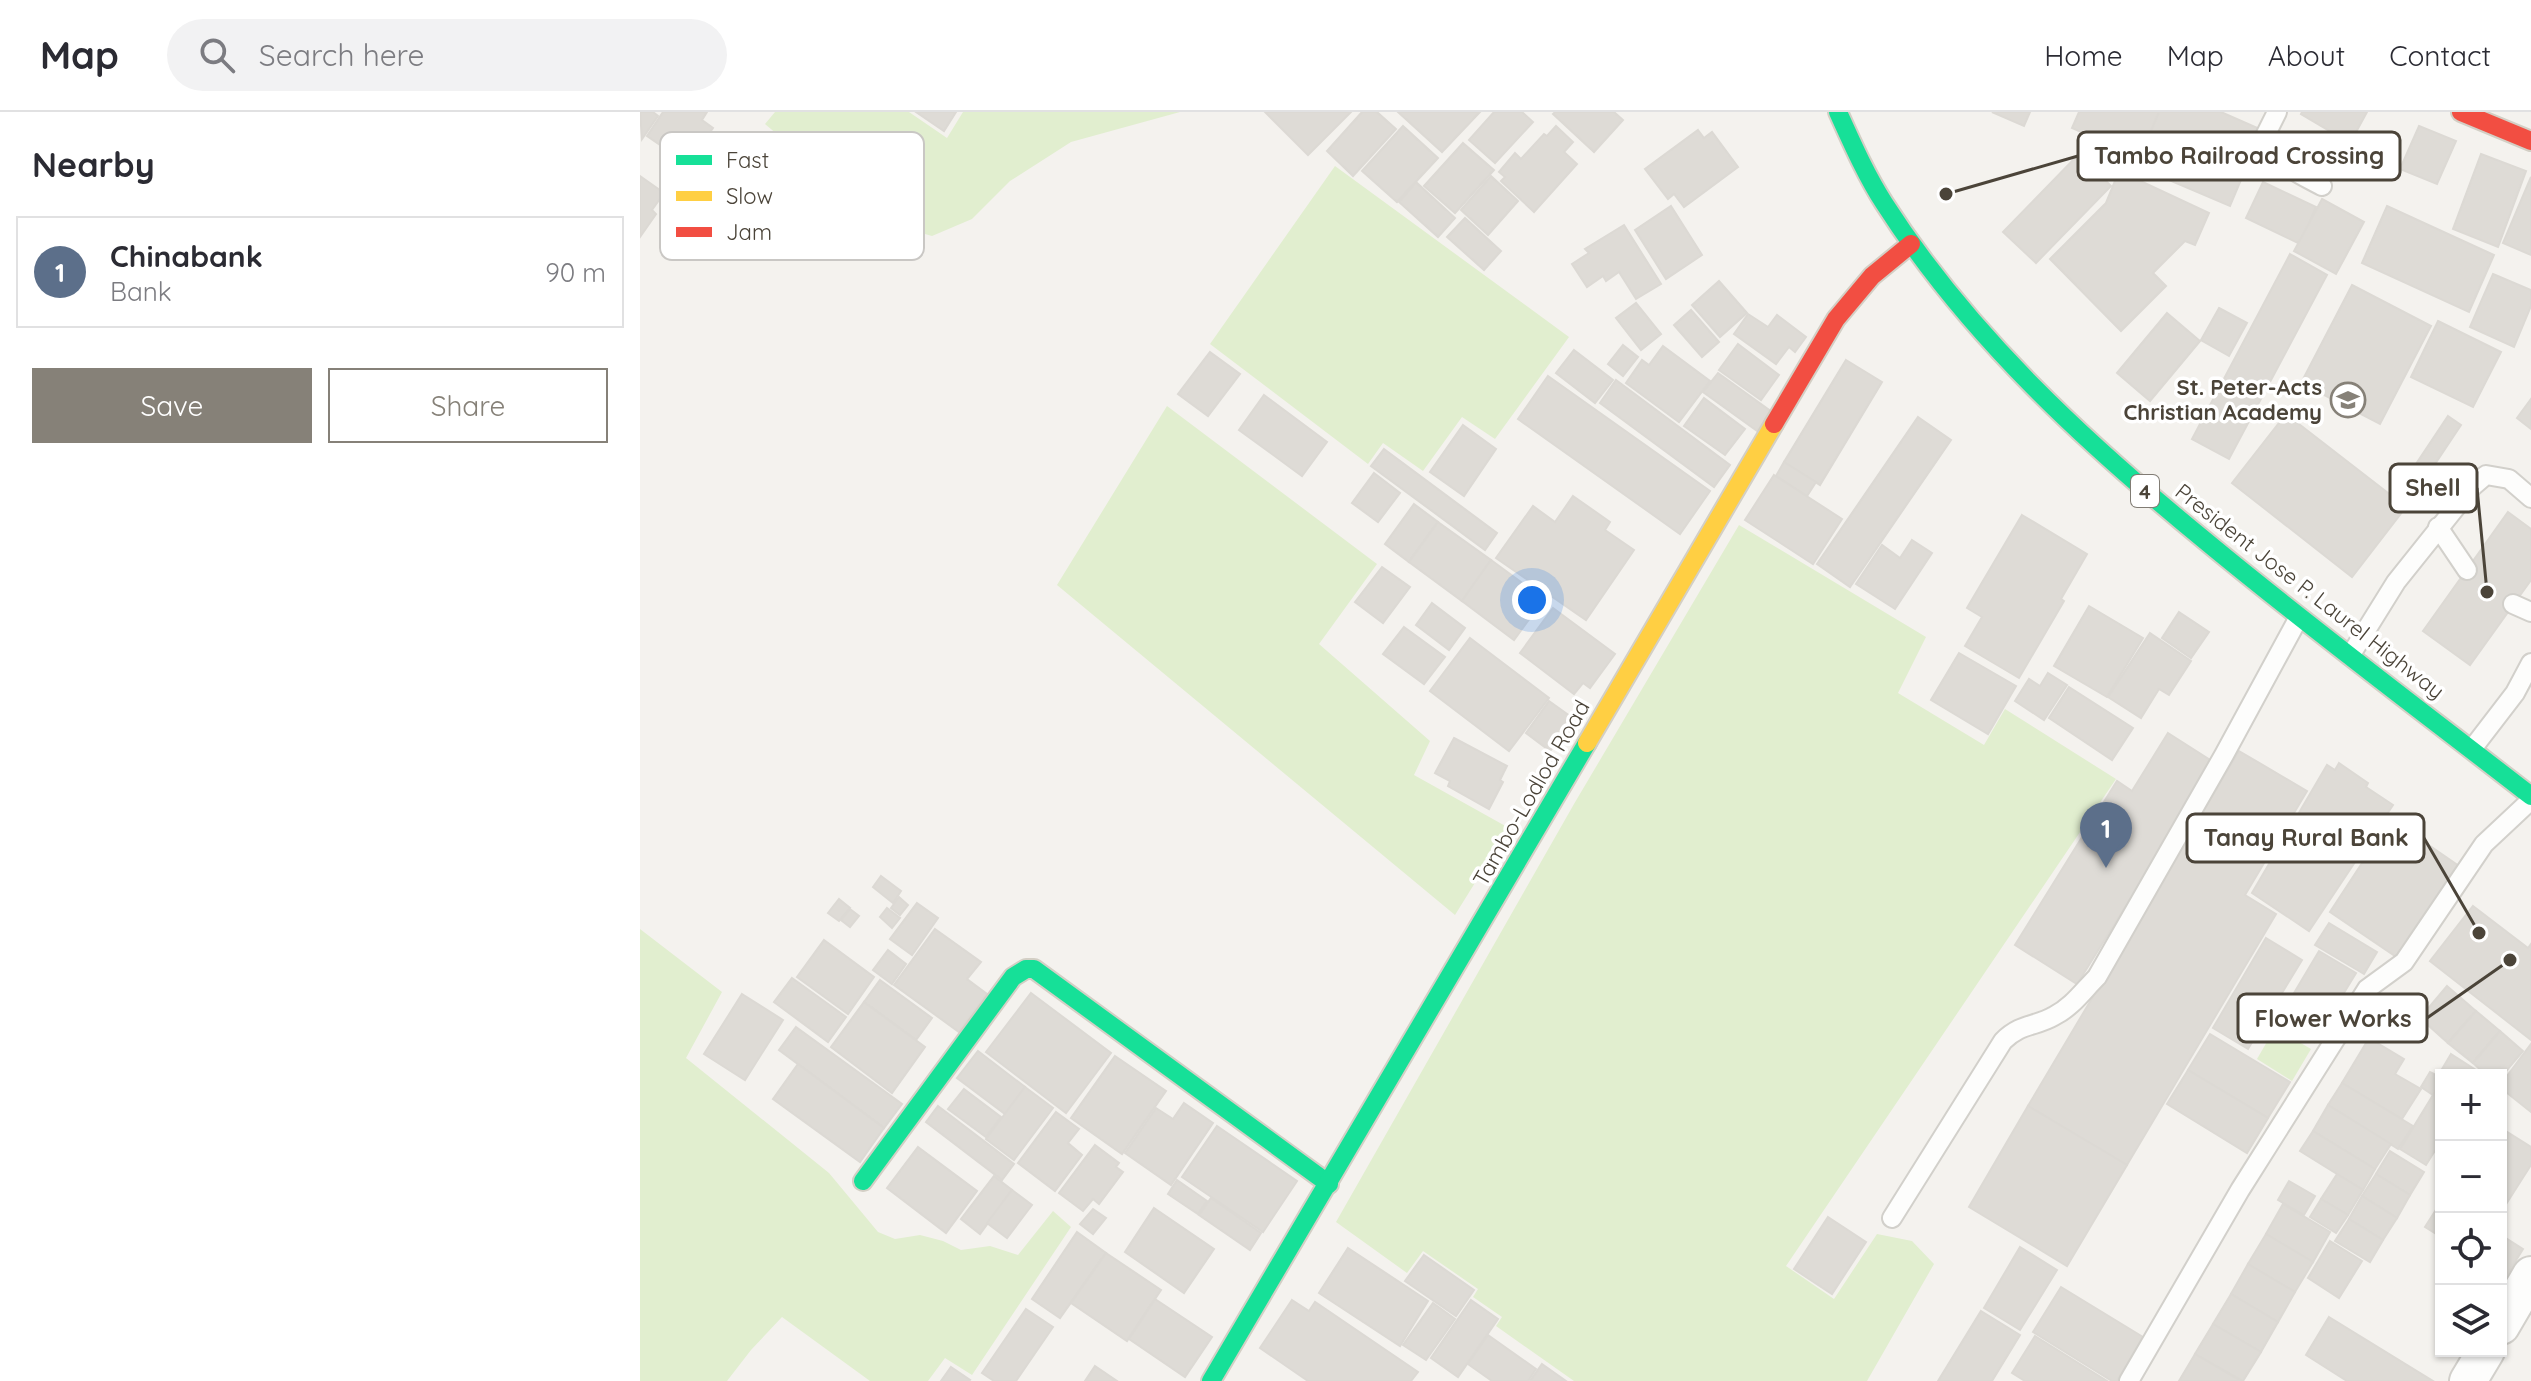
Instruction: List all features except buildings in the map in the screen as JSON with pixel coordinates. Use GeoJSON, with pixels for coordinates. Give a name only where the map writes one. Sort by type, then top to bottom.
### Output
{"type":"FeatureCollection","features":[{"type":"Feature","properties":{"kind":"main road","name":"President Jose P. Laurel Highway"},"geometry":{"type":"LineString","coordinates":[[1838,112],[1883,201],[1911,244],[1973,325],[2066,421],[2206,545],[2472,749],[2531,798]]}},
{"type":"Feature","properties":{"kind":"main road"},"geometry":{"type":"LineString","coordinates":[[2461,112],[2531,141]]}},
{"type":"Feature","properties":{"kind":"main road","name":"Tambo-Lodlod Road"},"geometry":{"type":"LineString","coordinates":[[1211,1381],[1836,319],[1865,283],[1911,244]]}},
{"type":"Feature","properties":{"kind":"main road"},"geometry":{"type":"LineString","coordinates":[[863,1181],[1013,977],[1026,969],[1034,969],[1329,1184]]}},
{"type":"Feature","properties":{"kind":"street"},"geometry":{"type":"LineString","coordinates":[[2507,1316],[2531,1275]]}},
{"type":"Feature","properties":{"kind":"street"},"geometry":{"type":"LineString","coordinates":[[2468,1381],[2482,1357]]}},
{"type":"Feature","properties":{"kind":"lane"},"geometry":{"type":"LineString","coordinates":[[2277,112],[2266,134],[2271,149],[2282,165],[2322,186]]}},
{"type":"Feature","properties":{"kind":"lane"},"geometry":{"type":"LineString","coordinates":[[2350,656],[2396,582],[2472,487],[2486,475],[2509,479],[2531,498]]}},
{"type":"Feature","properties":{"kind":"lane"},"geometry":{"type":"LineString","coordinates":[[2438,527],[2467,570]]}},
{"type":"Feature","properties":{"kind":"lane"},"geometry":{"type":"LineString","coordinates":[[2513,604],[2531,612]]}},
{"type":"Feature","properties":{"kind":"lane"},"geometry":{"type":"LineString","coordinates":[[1892,1218],[2003,1041],[2014,1031],[2051,1018],[2068,1007],[2097,977],[2299,617]]}},
{"type":"Feature","properties":{"kind":"lane"},"geometry":{"type":"LineString","coordinates":[[2472,749],[2515,693],[2531,663]]}},
{"type":"Feature","properties":{"kind":"lane"},"geometry":{"type":"LineString","coordinates":[[2129,1381],[2240,1190],[2367,989],[2404,962],[2484,844],[2531,798]]}},
{"type":"Feature","properties":{"kind":"green space"},"geometry":{"type":"Polygon","coordinates":[[[775,112],[909,112],[947,138],[963,112],[1180,112],[1071,142],[1010,181],[972,219],[932,236],[924,234],[924,132],[774,132],[765,124],[775,112]]]}},
{"type":"Feature","properties":{"kind":"green space"},"geometry":{"type":"Polygon","coordinates":[[[1335,166],[1569,337],[1495,439],[1462,417],[1423,471],[1383,443],[1368,464],[1210,344],[1335,166]]]}},
{"type":"Feature","properties":{"kind":"green space"},"geometry":{"type":"Polygon","coordinates":[[[1167,406],[1377,564],[1319,644],[1430,741],[1414,775],[1509,828],[1455,915],[1057,585],[1167,406]]]}},
{"type":"Feature","properties":{"kind":"green space"},"geometry":{"type":"Polygon","coordinates":[[[1739,525],[1926,637],[1898,693],[1984,745],[2005,709],[2116,779],[1786,1266],[1834,1299],[1877,1234],[1912,1241],[1934,1264],[1867,1381],[1574,1381],[1496,1326],[1502,1317],[1473,1297],[1478,1289],[1423,1251],[1407,1273],[1336,1222],[1574,804],[1739,525]]]}},
{"type":"Feature","properties":{"kind":"green space"},"geometry":{"type":"Polygon","coordinates":[[[640,929],[722,992],[686,1058],[829,1173],[878,1232],[895,1239],[920,1235],[961,1250],[990,1246],[1018,1255],[1053,1211],[1071,1227],[972,1375],[945,1358],[928,1381],[870,1381],[782,1317],[727,1381],[640,1381],[640,929]]]}},
{"type":"Feature","properties":{"kind":"green space"},"geometry":{"type":"Polygon","coordinates":[[[2275,1028],[2311,1049],[2292,1081],[2257,1059],[2275,1028]]]}},
{"type":"Feature","properties":{"kind":"traffic: fast"},"geometry":{"type":"LineString","coordinates":[[1838,112],[1877,192],[1917,252],[1953,298],[2032,386],[2118,467],[2208,543],[2531,796]]}},
{"type":"Feature","properties":{"kind":"traffic: fast"},"geometry":{"type":"LineString","coordinates":[[1211,1381],[1587,743]]}},
{"type":"Feature","properties":{"kind":"traffic: fast"},"geometry":{"type":"LineString","coordinates":[[863,1181],[1013,977],[1026,969],[1034,969],[1329,1184]]}},
{"type":"Feature","properties":{"kind":"traffic: slow"},"geometry":{"type":"LineString","coordinates":[[1587,743],[1774,424]]}},
{"type":"Feature","properties":{"kind":"traffic: jam"},"geometry":{"type":"LineString","coordinates":[[2461,112],[2531,141]]}},
{"type":"Feature","properties":{"kind":"traffic: jam"},"geometry":{"type":"LineString","coordinates":[[1774,424],[1836,319],[1872,276],[1911,244]]}},
{"type":"Feature","properties":{"kind":"place","name":"Tambo Railroad Crossing"},"geometry":{"type":"Point","coordinates":[1946,194]}},
{"type":"Feature","properties":{"kind":"place","name":"St. Peter-Acts Christian Academy"},"geometry":{"type":"Point","coordinates":[2348,400]}},
{"type":"Feature","properties":{"kind":"place","name":"Shell"},"geometry":{"type":"Point","coordinates":[2487,592]}},
{"type":"Feature","properties":{"kind":"place","name":"Chinabank"},"geometry":{"type":"Point","coordinates":[2106,868]}},
{"type":"Feature","properties":{"kind":"place","name":"Tanay Rural Bank"},"geometry":{"type":"Point","coordinates":[2479,933]}},
{"type":"Feature","properties":{"kind":"place","name":"Flower Works"},"geometry":{"type":"Point","coordinates":[2510,960]}}]}
